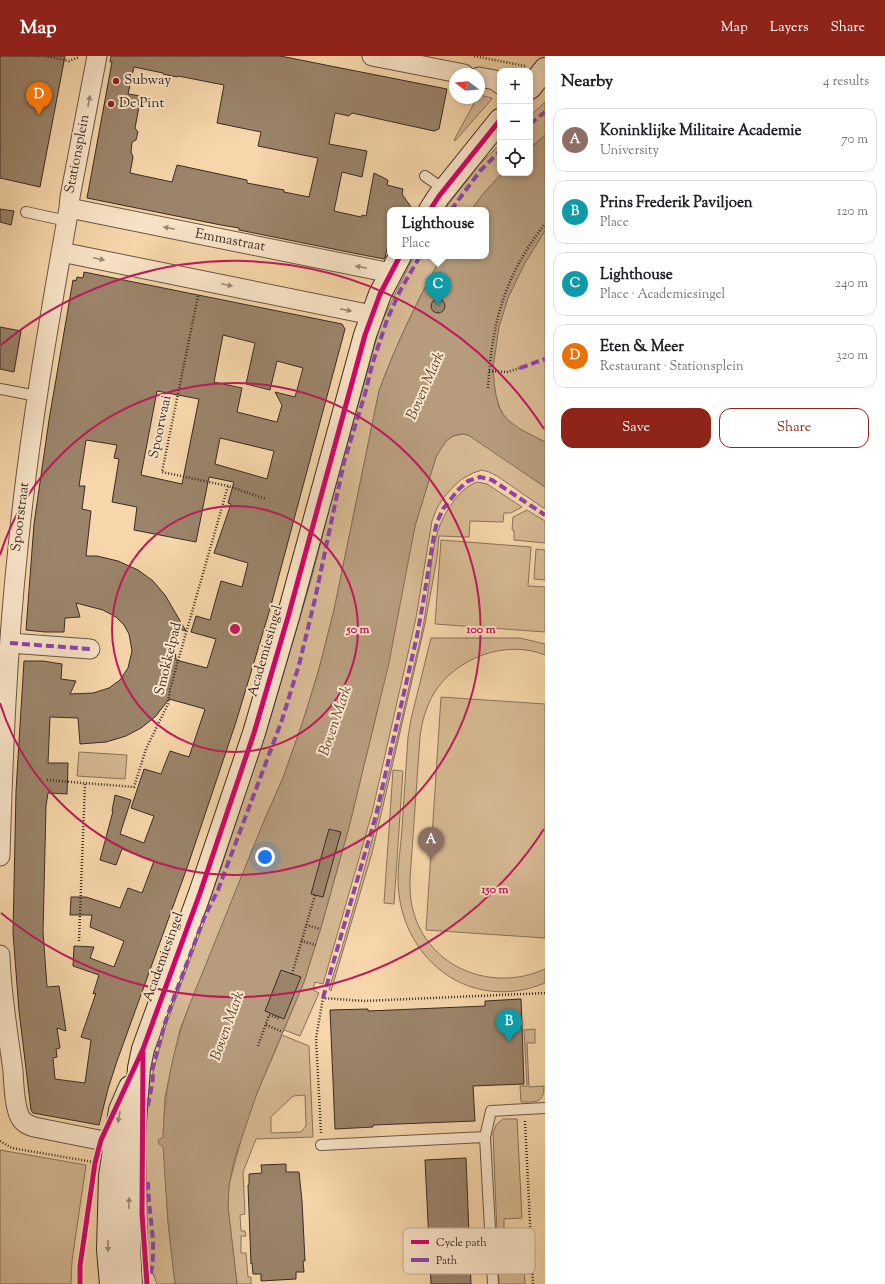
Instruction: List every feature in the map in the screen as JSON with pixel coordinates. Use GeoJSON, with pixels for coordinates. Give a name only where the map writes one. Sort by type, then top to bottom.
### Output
{"type":"FeatureCollection","features":[{"type":"Feature","properties":{"kind":"street","name":"Stationsplein"},"geometry":{"type":"LineString","coordinates":[[61,252],[97,56]]}},
{"type":"Feature","properties":{"kind":"street"},"geometry":{"type":"LineString","coordinates":[[372,56],[449,71]]}},
{"type":"Feature","properties":{"kind":"street"},"geometry":{"type":"LineString","coordinates":[[485,78],[497,82]]}},
{"type":"Feature","properties":{"kind":"street"},"geometry":{"type":"LineString","coordinates":[[532,104],[545,90]]}},
{"type":"Feature","properties":{"kind":"street"},"geometry":{"type":"LineString","coordinates":[[432,207],[497,124]]}},
{"type":"Feature","properties":{"kind":"street"},"geometry":{"type":"LineString","coordinates":[[479,148],[497,133]]}},
{"type":"Feature","properties":{"kind":"street","name":"Emmastraat"},"geometry":{"type":"LineString","coordinates":[[68,214],[297,248],[395,265]]}},
{"type":"Feature","properties":{"kind":"street"},"geometry":{"type":"LineString","coordinates":[[61,252],[372,315]]}},
{"type":"Feature","properties":{"kind":"street","name":"Spoorstraat"},"geometry":{"type":"LineString","coordinates":[[0,856],[5,715],[18,548],[37,396],[61,252]]}},
{"type":"Feature","properties":{"kind":"street","name":"Academiesingel"},"geometry":{"type":"LineString","coordinates":[[131,1284],[129,1201],[139,1068],[143,1049],[200,893],[254,733],[288,617],[365,335],[372,315],[395,265]]}},
{"type":"Feature","properties":{"kind":"street"},"geometry":{"type":"LineString","coordinates":[[10,643],[90,649]]}},
{"type":"Feature","properties":{"kind":"street"},"geometry":{"type":"LineString","coordinates":[[0,955],[20,1118],[29,1125],[108,1141]]}},
{"type":"Feature","properties":{"kind":"street","name":"Academiesingel"},"geometry":{"type":"LineString","coordinates":[[111,1284],[108,1250],[110,1176],[108,1141],[139,1068]]}},
{"type":"Feature","properties":{"kind":"lane"},"geometry":{"type":"LineString","coordinates":[[425,176],[445,190]]}},
{"type":"Feature","properties":{"kind":"lane"},"geometry":{"type":"LineString","coordinates":[[26,212],[68,214]]}},
{"type":"Feature","properties":{"kind":"lane"},"geometry":{"type":"LineString","coordinates":[[0,389],[37,396]]}},
{"type":"Feature","properties":{"kind":"lane"},"geometry":{"type":"LineString","coordinates":[[490,1228],[485,1137],[491,1111],[545,1108]]}},
{"type":"Feature","properties":{"kind":"lane"},"geometry":{"type":"LineString","coordinates":[[321,1145],[485,1137]]}},
{"type":"Feature","properties":{"kind":"lane"},"geometry":{"type":"LineString","coordinates":[[492,1274],[493,1284]]}},
{"type":"Feature","properties":{"kind":"path"},"geometry":{"type":"LineString","coordinates":[[45,56],[69,61],[83,56]]}},
{"type":"Feature","properties":{"kind":"path"},"geometry":{"type":"LineString","coordinates":[[474,56],[498,61],[537,74]]}},
{"type":"Feature","properties":{"kind":"path"},"geometry":{"type":"LineString","coordinates":[[498,61],[499,56]]}},
{"type":"Feature","properties":{"kind":"path"},"geometry":{"type":"LineString","coordinates":[[488,388],[496,320],[506,289],[526,250],[545,224]]}},
{"type":"Feature","properties":{"kind":"path"},"geometry":{"type":"LineString","coordinates":[[489,371],[507,372],[520,368]]}},
{"type":"Feature","properties":{"kind":"path"},"geometry":{"type":"LineString","coordinates":[[79,941],[85,783]]}},
{"type":"Feature","properties":{"kind":"path"},"geometry":{"type":"LineString","coordinates":[[292,974],[315,895]]}},
{"type":"Feature","properties":{"kind":"path"},"geometry":{"type":"LineString","coordinates":[[306,925],[320,929]]}},
{"type":"Feature","properties":{"kind":"path"},"geometry":{"type":"LineString","coordinates":[[301,941],[316,945]]}},
{"type":"Feature","properties":{"kind":"path"},"geometry":{"type":"LineString","coordinates":[[321,1145],[316,1038],[323,998],[364,1001],[545,993]]}},
{"type":"Feature","properties":{"kind":"path"},"geometry":{"type":"LineString","coordinates":[[258,1046],[269,1015],[280,1019]]}},
{"type":"Feature","properties":{"kind":"path"},"geometry":{"type":"LineString","coordinates":[[266,1025],[283,1032]]}},
{"type":"Feature","properties":{"kind":"path"},"geometry":{"type":"LineString","coordinates":[[524,1110],[530,1228]]}},
{"type":"Feature","properties":{"kind":"path"},"geometry":{"type":"LineString","coordinates":[[0,1141],[12,1148],[95,1163]]}},
{"type":"Feature","properties":{"kind":"path"},"geometry":{"type":"LineString","coordinates":[[95,1169],[95,1163],[108,1141]]}},
{"type":"Feature","properties":{"kind":"path"},"geometry":{"type":"LineString","coordinates":[[532,1274],[533,1284]]}},
{"type":"Feature","properties":{"kind":"shaded area"},"geometry":{"type":"Polygon","coordinates":[[[485,96],[492,98],[455,141],[454,140],[474,104],[485,104],[485,96]]]}},
{"type":"Feature","properties":{"kind":"shaded area"},"geometry":{"type":"Polygon","coordinates":[[[545,102],[545,135],[533,145],[533,140],[533,113],[545,102]]]}},
{"type":"Feature","properties":{"kind":"shaded area"},"geometry":{"type":"Polygon","coordinates":[[[497,147],[497,176],[499,176],[473,207],[446,207],[479,165],[497,147]]]}},
{"type":"Feature","properties":{"kind":"shaded area"},"geometry":{"type":"Polygon","coordinates":[[[545,231],[545,442],[524,432],[510,422],[503,414],[499,406],[494,384],[493,364],[495,344],[506,303],[524,265],[545,231]]]}},
{"type":"Feature","properties":{"kind":"shaded area"},"geometry":{"type":"Polygon","coordinates":[[[412,259],[440,259],[408,322],[379,391],[334,610],[319,669],[303,721],[283,778],[266,816],[180,1029],[165,1097],[163,1137],[168,1222],[175,1284],[157,1284],[148,1260],[146,1153],[147,1099],[150,1075],[152,1076],[165,1028],[206,917],[204,916],[270,718],[311,580],[380,326],[412,259]]]}},
{"type":"Feature","properties":{"kind":"shaded area"},"geometry":{"type":"Polygon","coordinates":[[[463,434],[471,436],[545,487],[545,509],[497,476],[482,470],[462,479],[444,497],[437,508],[432,521],[416,618],[372,813],[323,984],[315,982],[313,990],[319,993],[300,1036],[284,1030],[304,982],[349,827],[375,720],[415,526],[436,457],[444,442],[453,436],[463,434]]]}},
{"type":"Feature","properties":{"kind":"shaded area"},"geometry":{"type":"Polygon","coordinates":[[[477,482],[487,484],[522,507],[511,513],[504,513],[503,522],[470,521],[469,537],[439,536],[437,558],[425,624],[372,853],[331,991],[329,989],[354,908],[376,826],[419,646],[437,534],[450,506],[465,489],[477,482]]]}},
{"type":"Feature","properties":{"kind":"shaded area"},"geometry":{"type":"Polygon","coordinates":[[[527,510],[545,521],[545,543],[514,540],[514,530],[512,530],[513,517],[527,510]]]}},
{"type":"Feature","properties":{"kind":"shaded area"},"geometry":{"type":"Polygon","coordinates":[[[441,540],[531,547],[528,586],[545,587],[545,632],[435,624],[441,540]]]}},
{"type":"Feature","properties":{"kind":"shaded area"},"geometry":{"type":"Polygon","coordinates":[[[536,549],[545,550],[545,580],[534,579],[536,549]]]}},
{"type":"Feature","properties":{"kind":"shaded area"},"geometry":{"type":"Polygon","coordinates":[[[431,638],[520,638],[545,644],[545,655],[514,649],[483,655],[469,661],[455,670],[443,681],[434,693],[425,714],[420,737],[410,879],[410,895],[413,910],[421,930],[432,947],[447,960],[465,970],[484,976],[504,978],[525,976],[545,969],[545,983],[534,987],[523,990],[501,992],[478,989],[457,981],[432,963],[422,951],[413,938],[402,910],[399,895],[398,873],[408,737],[431,638]]]}},
{"type":"Feature","properties":{"kind":"shaded area"},"geometry":{"type":"Polygon","coordinates":[[[441,697],[545,704],[545,938],[426,930],[441,697]]]}},
{"type":"Feature","properties":{"kind":"shaded area"},"geometry":{"type":"Polygon","coordinates":[[[79,752],[127,755],[125,779],[77,776],[79,752]]]}},
{"type":"Feature","properties":{"kind":"shaded area"},"geometry":{"type":"Polygon","coordinates":[[[393,770],[403,771],[394,904],[384,903],[393,770]]]}},
{"type":"Feature","properties":{"kind":"shaded area"},"geometry":{"type":"Polygon","coordinates":[[[535,1029],[535,1043],[527,1043],[529,1087],[544,1086],[544,1092],[538,1101],[521,1102],[520,1086],[527,1086],[524,1030],[535,1029]]]}},
{"type":"Feature","properties":{"kind":"shaded area"},"geometry":{"type":"Polygon","coordinates":[[[282,1035],[309,1046],[313,1137],[256,1139],[243,1172],[245,1214],[240,1215],[241,1231],[245,1231],[246,1236],[241,1236],[241,1253],[246,1253],[248,1277],[251,1277],[251,1284],[237,1284],[228,1207],[229,1185],[244,1128],[257,1093],[282,1035]],[[305,1095],[293,1096],[271,1117],[271,1133],[301,1132],[306,1126],[305,1095]]]}},
{"type":"Feature","properties":{"kind":"shaded area"},"geometry":{"type":"Polygon","coordinates":[[[503,1119],[517,1119],[522,1218],[504,1219],[504,1228],[497,1228],[493,1133],[496,1125],[503,1119]]]}},
{"type":"Feature","properties":{"kind":"shaded area"},"geometry":{"type":"Polygon","coordinates":[[[0,1150],[86,1165],[72,1261],[71,1284],[0,1284],[0,1150]]]}},
{"type":"Feature","properties":{"kind":"shaded area"},"geometry":{"type":"Polygon","coordinates":[[[499,1274],[524,1274],[525,1284],[499,1284],[499,1274]]]}},
{"type":"Feature","properties":{"kind":"water","name":"Boven Mark"},"geometry":{"type":"Polygon","coordinates":[[[545,135],[545,231],[525,263],[508,298],[499,327],[493,368],[495,391],[499,407],[503,414],[520,429],[545,442],[545,487],[468,435],[462,434],[453,436],[446,441],[436,457],[415,526],[389,663],[349,827],[322,924],[304,982],[257,1093],[234,1161],[229,1185],[228,1207],[237,1284],[175,1284],[168,1222],[163,1147],[159,1144],[158,1140],[163,1137],[167,1087],[178,1038],[189,1006],[266,816],[283,778],[303,721],[319,669],[334,610],[379,391],[408,322],[440,259],[489,259],[489,207],[473,207],[499,176],[533,176],[533,146],[545,135]]]}},
{"type":"Feature","properties":{"kind":"building"},"geometry":{"type":"Polygon","coordinates":[[[0,56],[65,56],[40,187],[0,178],[0,56]]]}},
{"type":"Feature","properties":{"kind":"building"},"geometry":{"type":"Polygon","coordinates":[[[111,56],[280,56],[447,89],[439,129],[434,131],[352,113],[349,116],[335,113],[329,144],[367,151],[362,177],[342,172],[334,211],[361,217],[362,215],[366,216],[374,173],[388,180],[387,185],[403,189],[402,194],[411,207],[387,207],[387,249],[384,259],[87,198],[112,62],[110,62],[111,56]],[[134,67],[128,94],[141,96],[135,128],[138,132],[136,140],[132,142],[131,152],[133,157],[130,173],[172,182],[177,165],[247,180],[247,183],[284,190],[284,192],[309,197],[318,158],[258,146],[261,132],[217,123],[224,85],[134,67]]]}},
{"type":"Feature","properties":{"kind":"building"},"geometry":{"type":"Polygon","coordinates":[[[0,209],[14,211],[11,225],[0,222],[0,209]]]}},
{"type":"Feature","properties":{"kind":"building"},"geometry":{"type":"Polygon","coordinates":[[[84,272],[342,324],[345,329],[270,609],[236,722],[188,865],[117,1061],[99,1125],[33,1113],[31,1110],[19,1011],[13,933],[16,791],[24,661],[43,661],[62,664],[61,679],[76,681],[70,694],[93,693],[109,688],[120,680],[128,668],[132,651],[129,634],[124,625],[116,617],[103,610],[76,603],[80,617],[65,618],[64,632],[26,630],[34,524],[49,420],[73,280],[76,281],[77,277],[83,278],[84,272]],[[223,335],[214,382],[242,388],[237,412],[277,422],[282,405],[275,392],[295,397],[303,368],[277,361],[270,390],[246,384],[255,343],[223,335]],[[157,391],[141,475],[182,484],[199,399],[157,391]],[[220,438],[215,464],[267,479],[274,451],[220,438]],[[86,440],[79,486],[85,486],[82,509],[91,511],[86,556],[97,556],[118,561],[138,570],[153,581],[165,595],[186,631],[173,627],[176,660],[207,668],[216,639],[191,632],[196,616],[210,620],[221,581],[242,587],[248,563],[214,553],[231,504],[228,503],[234,482],[209,477],[196,542],[134,530],[137,507],[112,502],[119,459],[114,458],[117,445],[86,440]],[[169,699],[156,716],[141,728],[126,736],[106,742],[80,744],[78,718],[50,717],[48,763],[68,763],[67,794],[48,793],[46,806],[43,932],[47,987],[59,986],[66,1031],[57,1028],[60,1048],[56,1049],[57,1057],[53,1058],[55,1079],[85,1083],[91,1040],[81,1037],[96,993],[93,994],[99,975],[73,966],[74,946],[94,947],[90,958],[114,967],[124,941],[90,927],[92,915],[70,915],[71,897],[86,897],[120,908],[128,888],[142,893],[154,861],[122,849],[116,865],[100,860],[113,811],[115,795],[131,800],[120,834],[144,843],[154,816],[131,808],[144,769],[161,774],[170,751],[189,757],[205,709],[169,699]]]}},
{"type":"Feature","properties":{"kind":"building"},"geometry":{"type":"Polygon","coordinates":[[[435,299],[441,299],[445,303],[445,309],[441,313],[435,313],[431,309],[431,303],[435,299]]]}},
{"type":"Feature","properties":{"kind":"building"},"geometry":{"type":"Polygon","coordinates":[[[0,327],[21,331],[14,372],[0,369],[0,327]]]}},
{"type":"Feature","properties":{"kind":"building"},"geometry":{"type":"Polygon","coordinates":[[[329,829],[341,832],[323,897],[311,894],[329,829]]]}},
{"type":"Feature","properties":{"kind":"building"},"geometry":{"type":"Polygon","coordinates":[[[281,970],[301,977],[284,1019],[265,1011],[281,970]]]}},
{"type":"Feature","properties":{"kind":"building"},"geometry":{"type":"Polygon","coordinates":[[[521,999],[524,1084],[473,1086],[475,1121],[373,1125],[373,1127],[335,1129],[330,1010],[368,1009],[368,1011],[485,1006],[485,1001],[521,999]]]}},
{"type":"Feature","properties":{"kind":"building"},"geometry":{"type":"Polygon","coordinates":[[[466,1158],[469,1228],[428,1228],[425,1160],[466,1158]]]}},
{"type":"Feature","properties":{"kind":"building"},"geometry":{"type":"Polygon","coordinates":[[[286,1164],[286,1172],[299,1172],[305,1261],[303,1261],[304,1272],[296,1272],[296,1279],[261,1281],[261,1274],[253,1274],[252,1263],[251,1264],[248,1185],[249,1174],[262,1173],[261,1165],[286,1164]]]}},
{"type":"Feature","properties":{"kind":"building"},"geometry":{"type":"Polygon","coordinates":[[[431,1274],[471,1274],[471,1284],[431,1284],[431,1274]]]}},
{"type":"Feature","properties":{"kind":"marked path"},"geometry":{"type":"LineString","coordinates":[[533,122],[545,112]]}},
{"type":"Feature","properties":{"kind":"marked path"},"geometry":{"type":"LineString","coordinates":[[453,207],[480,171],[497,154]]}},
{"type":"Feature","properties":{"kind":"marked path"},"geometry":{"type":"LineString","coordinates":[[148,1106],[153,1074],[152,1071],[165,1023],[204,918],[218,890],[282,720],[299,665],[315,599],[344,462],[365,394],[372,365],[387,320],[400,291],[418,259]]}},
{"type":"Feature","properties":{"kind":"marked path"},"geometry":{"type":"LineString","coordinates":[[520,368],[545,359]]}},
{"type":"Feature","properties":{"kind":"marked path"},"geometry":{"type":"LineString","coordinates":[[323,998],[376,815],[417,636],[437,522],[443,509],[459,489],[468,481],[480,477],[492,480],[545,515]]}},
{"type":"Feature","properties":{"kind":"marked path"},"geometry":{"type":"LineString","coordinates":[[10,643],[90,649]]}},
{"type":"Feature","properties":{"kind":"marked path"},"geometry":{"type":"LineString","coordinates":[[148,1182],[153,1241],[150,1277]]}},
{"type":"Feature","properties":{"kind":"cycle path"},"geometry":{"type":"LineString","coordinates":[[432,207],[439,196],[497,124]]}},
{"type":"Feature","properties":{"kind":"cycle path"},"geometry":{"type":"LineString","coordinates":[[80,1284],[80,1266],[95,1163],[101,1140],[143,1049],[200,893],[254,733],[288,617],[365,335],[380,294],[398,259]]}},
{"type":"Feature","properties":{"kind":"cycle path"},"geometry":{"type":"LineString","coordinates":[[143,1053],[142,1213],[147,1284]]}},
{"type":"Feature","properties":{"kind":"place","name":"Subway"},"geometry":{"type":"Point","coordinates":[116,81]}},
{"type":"Feature","properties":{"kind":"place","name":"De Pint"},"geometry":{"type":"Point","coordinates":[111,104]}},
{"type":"Feature","properties":{"kind":"place","name":"Eten & Meer"},"geometry":{"type":"Point","coordinates":[39,115]}},
{"type":"Feature","properties":{"kind":"place","name":"Lighthouse"},"geometry":{"type":"Point","coordinates":[438,305]}},
{"type":"Feature","properties":{"kind":"place","name":"Koninklijke Militaire Academie"},"geometry":{"type":"Point","coordinates":[431,860]}},
{"type":"Feature","properties":{"kind":"place","name":"Prins Frederik Paviljoen"},"geometry":{"type":"Point","coordinates":[509,1042]}}]}
